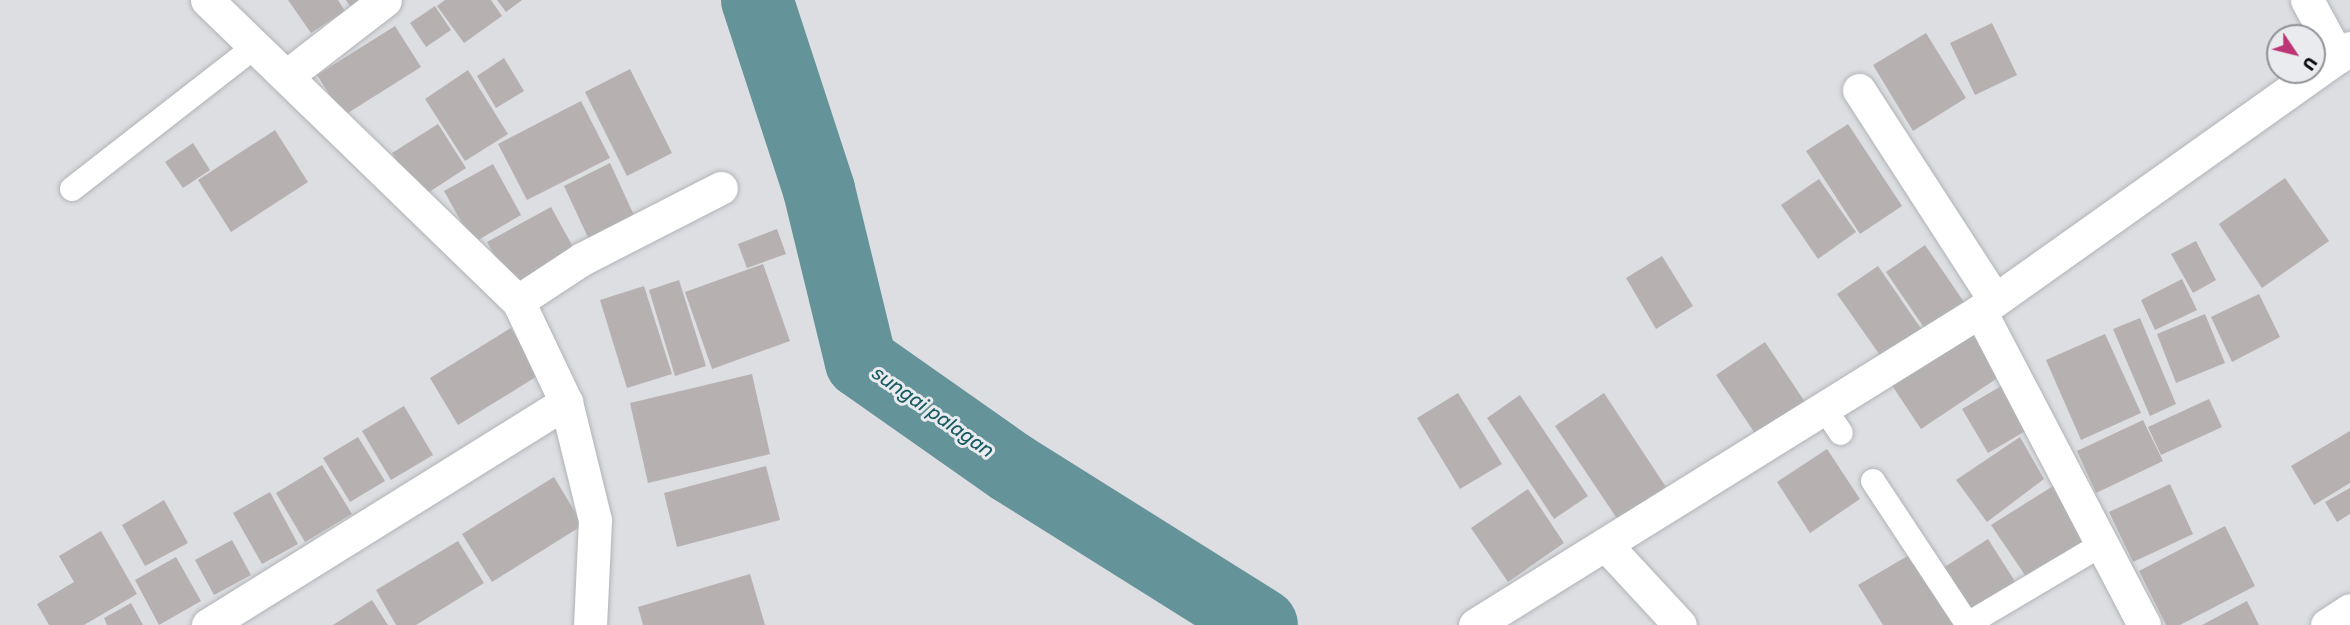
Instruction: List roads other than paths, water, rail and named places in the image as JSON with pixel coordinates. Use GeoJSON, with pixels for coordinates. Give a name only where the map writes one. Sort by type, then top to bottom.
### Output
{"type":"FeatureCollection","features":[{"type":"Feature","properties":{"kind":"street"},"geometry":{"type":"LineString","coordinates":[[207,0],[289,74],[518,301],[566,402],[595,520],[590,625]]}},
{"type":"Feature","properties":{"kind":"street"},"geometry":{"type":"LineString","coordinates":[[289,74],[385,0]]}},
{"type":"Feature","properties":{"kind":"street"},"geometry":{"type":"LineString","coordinates":[[1475,625],[1605,544],[1832,421],[1988,306],[2344,53],[2307,0]]}},
{"type":"Feature","properties":{"kind":"street"},"geometry":{"type":"LineString","coordinates":[[1859,90],[1988,306],[2100,545],[2144,625]]}},
{"type":"Feature","properties":{"kind":"street"},"geometry":{"type":"LineString","coordinates":[[518,301],[582,259],[721,188]]}},
{"type":"Feature","properties":{"kind":"street"},"geometry":{"type":"LineString","coordinates":[[208,625],[566,402]]}},
{"type":"Feature","properties":{"kind":"street"},"geometry":{"type":"LineString","coordinates":[[1605,544],[1680,625]]}},
{"type":"Feature","properties":{"kind":"street"},"geometry":{"type":"LineString","coordinates":[[2327,625],[2350,609]]}},
{"type":"Feature","properties":{"kind":"lane"},"geometry":{"type":"LineString","coordinates":[[72,189],[257,45]]}},
{"type":"Feature","properties":{"kind":"lane"},"geometry":{"type":"LineString","coordinates":[[1872,482],[1967,625],[2100,545]]}},
{"type":"Feature","properties":{"kind":"waterway","name":"sungai palagan"},"geometry":{"type":"LineString","coordinates":[[757,0],[819,190],[861,362],[1012,468],[1262,625]]}}]}
